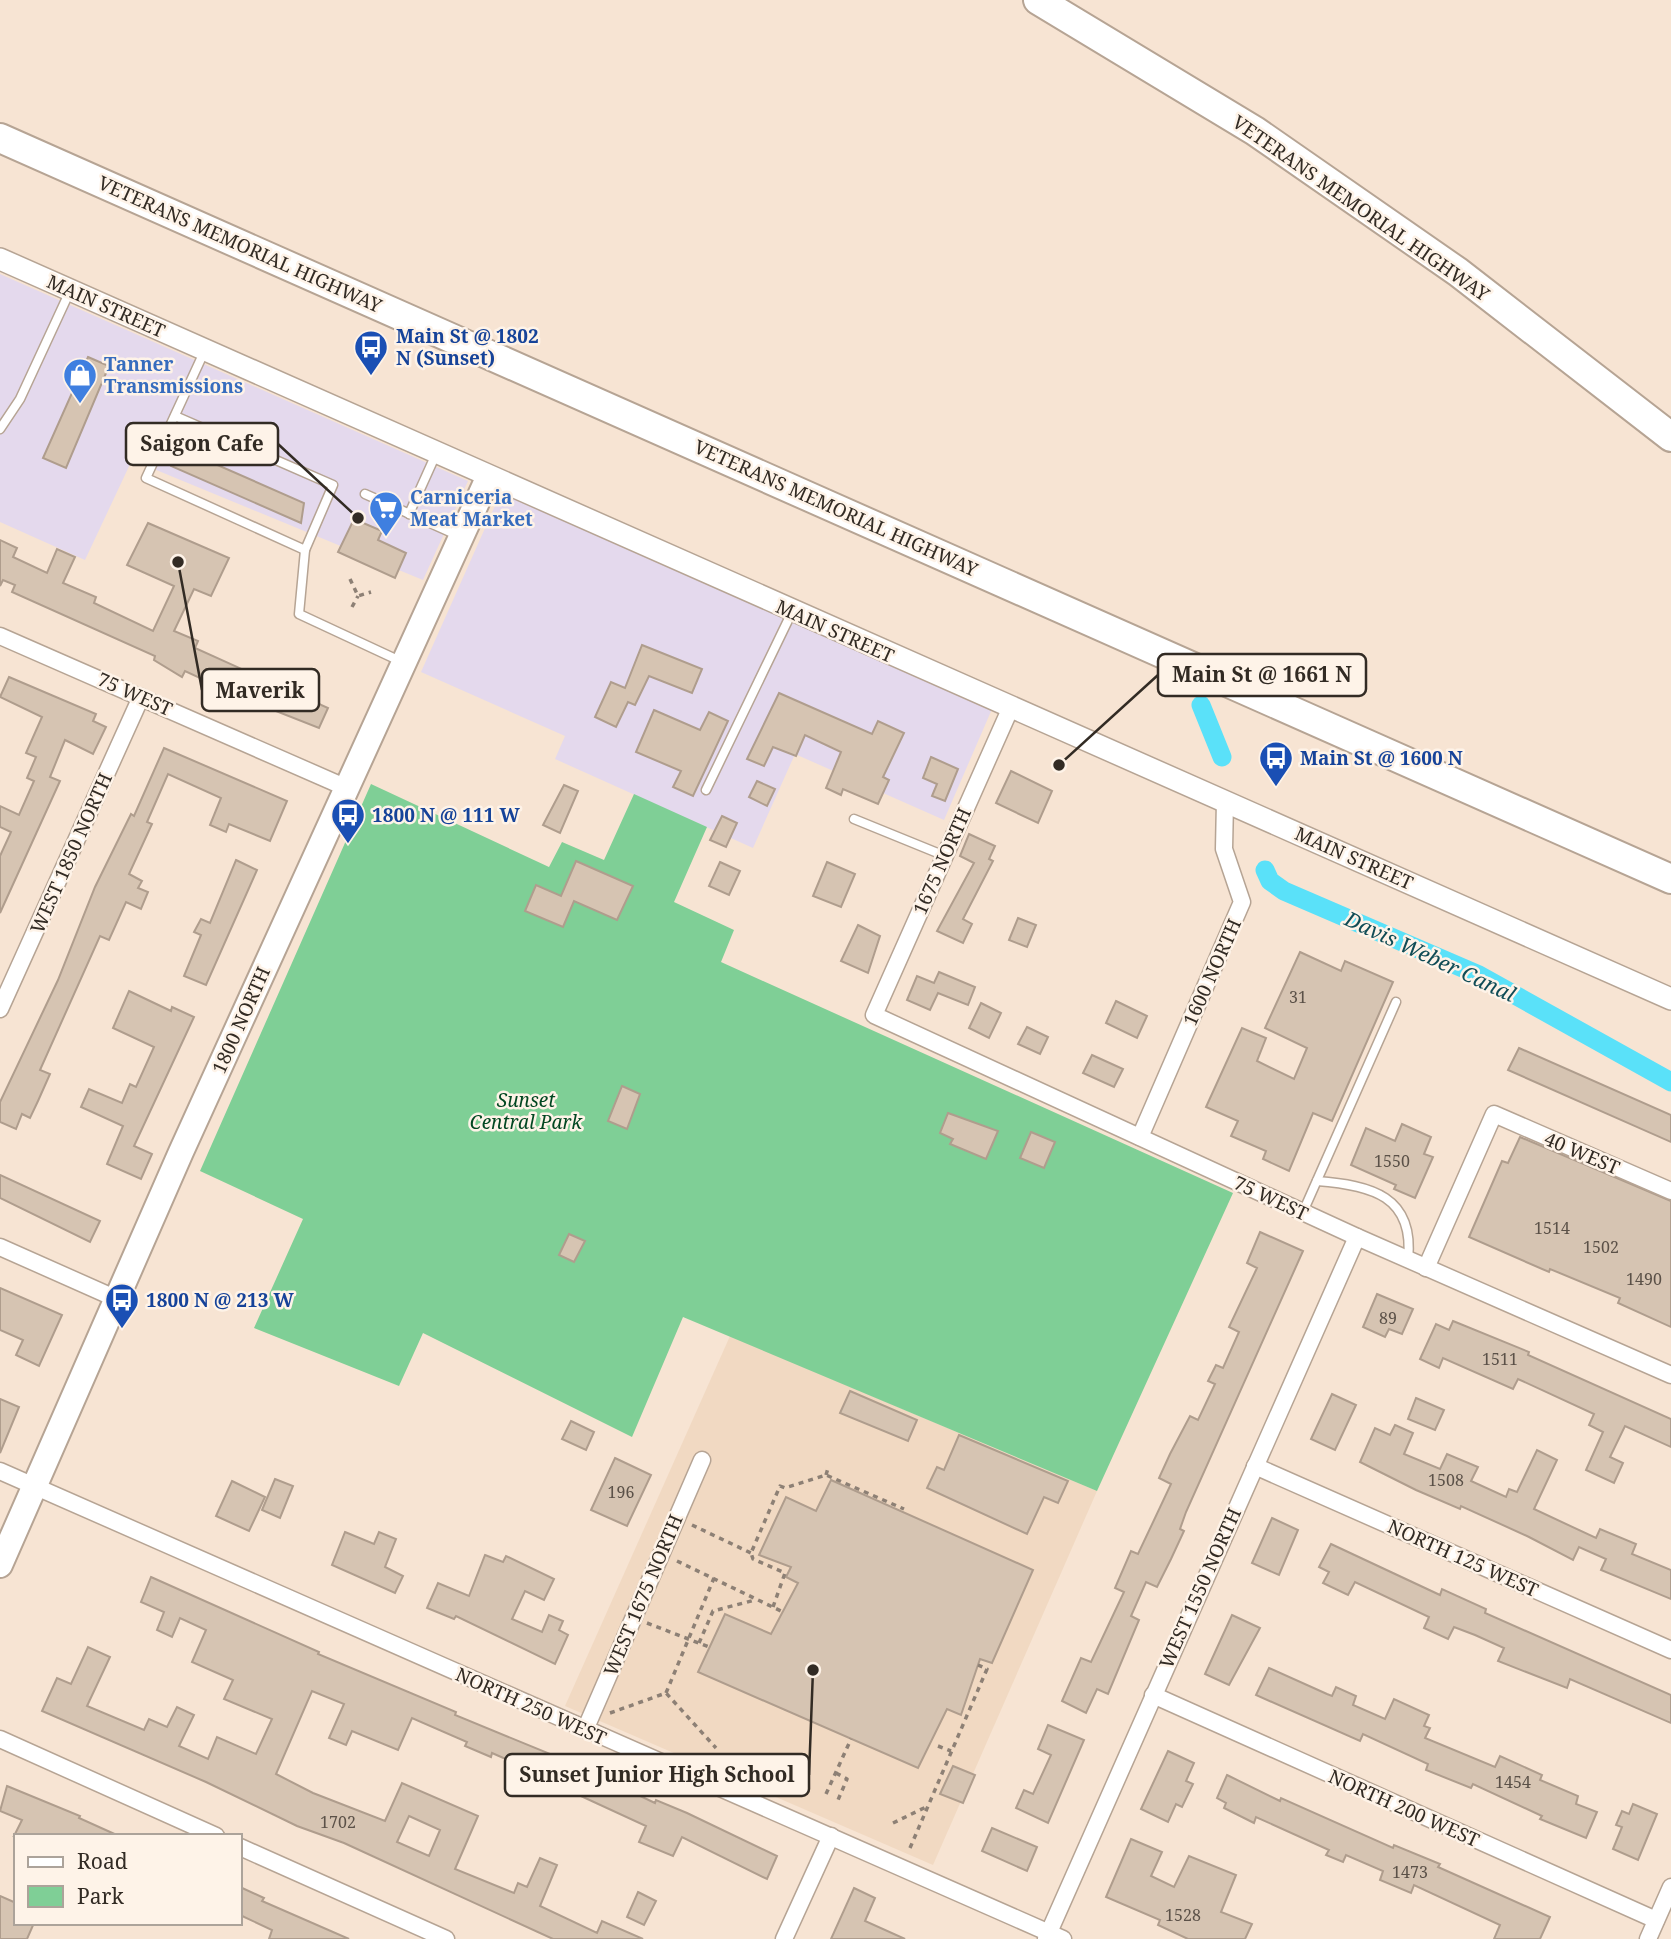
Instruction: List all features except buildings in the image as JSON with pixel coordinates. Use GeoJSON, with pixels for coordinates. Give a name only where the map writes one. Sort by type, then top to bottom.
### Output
{"type":"FeatureCollection","features":[{"type":"Feature","properties":{"kind":"highway","name":"VETERANS MEMORIAL HIGHWAY"},"geometry":{"type":"LineString","coordinates":[[1038,0],[1266,139],[1458,272],[1671,437]]}},
{"type":"Feature","properties":{"kind":"highway","name":"VETERANS MEMORIAL HIGHWAY"},"geometry":{"type":"LineString","coordinates":[[0,138],[1671,879]]}},
{"type":"Feature","properties":{"kind":"main road","name":"MAIN STREET"},"geometry":{"type":"LineString","coordinates":[[0,259],[488,478],[1671,999]]}},
{"type":"Feature","properties":{"kind":"main road","name":"1800 NORTH"},"geometry":{"type":"LineString","coordinates":[[0,1565],[117,1299],[488,478]]}},
{"type":"Feature","properties":{"kind":"street","name":"75 WEST"},"geometry":{"type":"LineString","coordinates":[[0,636],[347,788]]}},
{"type":"Feature","properties":{"kind":"street","name":"WEST 1850 NORTH"},"geometry":{"type":"LineString","coordinates":[[0,1009],[141,697]]}},
{"type":"Feature","properties":{"kind":"street","name":"1675 NORTH"},"geometry":{"type":"LineString","coordinates":[[874,1015],[1010,707]]}},
{"type":"Feature","properties":{"kind":"street","name":"1600 NORTH"},"geometry":{"type":"LineString","coordinates":[[1140,1138],[1242,902],[1224,849],[1225,801]]}},
{"type":"Feature","properties":{"kind":"street","name":"75 WEST"},"geometry":{"type":"LineString","coordinates":[[874,1015],[1357,1237],[1671,1375]]}},
{"type":"Feature","properties":{"kind":"street","name":"40 WEST"},"geometry":{"type":"LineString","coordinates":[[1426,1268],[1494,1114],[1671,1191]]}},
{"type":"Feature","properties":{"kind":"street","name":"WEST 1550 NORTH"},"geometry":{"type":"LineString","coordinates":[[1053,1937],[1153,1695],[1357,1237]]}},
{"type":"Feature","properties":{"kind":"street"},"geometry":{"type":"LineString","coordinates":[[0,1247],[117,1299]]}},
{"type":"Feature","properties":{"kind":"street","name":"WEST 1675 NORTH"},"geometry":{"type":"LineString","coordinates":[[585,1730],[702,1460]]}},
{"type":"Feature","properties":{"kind":"street","name":"NORTH 125 WEST"},"geometry":{"type":"LineString","coordinates":[[1255,1466],[1671,1650]]}},
{"type":"Feature","properties":{"kind":"street","name":"NORTH 250 WEST"},"geometry":{"type":"LineString","coordinates":[[0,1471],[831,1836],[1053,1937]]}},
{"type":"Feature","properties":{"kind":"street","name":"NORTH 200 WEST"},"geometry":{"type":"LineString","coordinates":[[1153,1695],[1656,1920]]}},
{"type":"Feature","properties":{"kind":"street"},"geometry":{"type":"LineString","coordinates":[[0,1739],[212,1834]]}},
{"type":"Feature","properties":{"kind":"street"},"geometry":{"type":"LineString","coordinates":[[784,1939],[831,1836]]}},
{"type":"Feature","properties":{"kind":"street"},"geometry":{"type":"LineString","coordinates":[[242,1848],[446,1939]]}},
{"type":"Feature","properties":{"kind":"street"},"geometry":{"type":"LineString","coordinates":[[1648,1939],[1671,1886]]}},
{"type":"Feature","properties":{"kind":"lane"},"geometry":{"type":"LineString","coordinates":[[0,429],[20,399],[70,290]]}},
{"type":"Feature","properties":{"kind":"lane"},"geometry":{"type":"LineString","coordinates":[[205,350],[145,478],[305,550]]}},
{"type":"Feature","properties":{"kind":"lane"},"geometry":{"type":"LineString","coordinates":[[175,416],[333,485],[305,550],[299,614],[406,663]]}},
{"type":"Feature","properties":{"kind":"lane"},"geometry":{"type":"LineString","coordinates":[[410,514],[436,454]]}},
{"type":"Feature","properties":{"kind":"lane"},"geometry":{"type":"LineString","coordinates":[[365,494],[463,538]]}},
{"type":"Feature","properties":{"kind":"lane"},"geometry":{"type":"LineString","coordinates":[[706,790],[792,612]]}},
{"type":"Feature","properties":{"kind":"lane"},"geometry":{"type":"LineString","coordinates":[[854,819],[945,856]]}},
{"type":"Feature","properties":{"kind":"lane"},"geometry":{"type":"LineString","coordinates":[[1303,1212],[1396,1002]]}},
{"type":"Feature","properties":{"kind":"lane"},"geometry":{"type":"LineString","coordinates":[[1317,1181],[1351,1184],[1387,1199],[1407,1221],[1410,1242],[1408,1260]]}},
{"type":"Feature","properties":{"kind":"path"},"geometry":{"type":"LineString","coordinates":[[350,579],[358,596]]}},
{"type":"Feature","properties":{"kind":"path"},"geometry":{"type":"LineString","coordinates":[[352,607],[358,596],[371,592]]}},
{"type":"Feature","properties":{"kind":"path"},"geometry":{"type":"LineString","coordinates":[[826,1475],[828,1468]]}},
{"type":"Feature","properties":{"kind":"path"},"geometry":{"type":"LineString","coordinates":[[773,1607],[785,1573],[752,1559],[751,1553],[780,1486],[785,1488],[826,1475],[904,1509]]}},
{"type":"Feature","properties":{"kind":"path"},"geometry":{"type":"LineString","coordinates":[[690,1524],[751,1553]]}},
{"type":"Feature","properties":{"kind":"path"},"geometry":{"type":"LineString","coordinates":[[675,1561],[781,1611]]}},
{"type":"Feature","properties":{"kind":"path"},"geometry":{"type":"LineString","coordinates":[[608,1714],[666,1693],[714,1578]]}},
{"type":"Feature","properties":{"kind":"path"},"geometry":{"type":"LineString","coordinates":[[699,1643],[713,1611],[757,1600]]}},
{"type":"Feature","properties":{"kind":"path"},"geometry":{"type":"LineString","coordinates":[[645,1622],[709,1647]]}},
{"type":"Feature","properties":{"kind":"path"},"geometry":{"type":"LineString","coordinates":[[910,1848],[987,1669],[978,1665]]}},
{"type":"Feature","properties":{"kind":"path"},"geometry":{"type":"LineString","coordinates":[[666,1693],[716,1748]]}},
{"type":"Feature","properties":{"kind":"path"},"geometry":{"type":"LineString","coordinates":[[826,1794],[850,1739]]}},
{"type":"Feature","properties":{"kind":"path"},"geometry":{"type":"LineString","coordinates":[[938,1746],[951,1751]]}},
{"type":"Feature","properties":{"kind":"path"},"geometry":{"type":"LineString","coordinates":[[836,1773],[847,1779],[838,1800]]}},
{"type":"Feature","properties":{"kind":"path"},"geometry":{"type":"LineString","coordinates":[[893,1823],[928,1806]]}},
{"type":"Feature","properties":{"kind":"shaded area"},"geometry":{"type":"Polygon","coordinates":[[[0,274],[468,481],[423,580],[132,460],[85,560],[0,522],[0,274]]]}},
{"type":"Feature","properties":{"kind":"shaded area"},"geometry":{"type":"Polygon","coordinates":[[[502,490],[992,709],[944,820],[795,754],[753,848],[555,759],[565,736],[421,672],[502,490]]]}},
{"type":"Feature","properties":{"kind":"shaded area"},"geometry":{"type":"Polygon","coordinates":[[[730,1336],[1097,1491],[933,1865],[565,1706],[730,1336]]]}},
{"type":"Feature","properties":{"kind":"green space","name":"Sunset Central Park"},"geometry":{"type":"Polygon","coordinates":[[[371,784],[549,867],[562,842],[604,860],[634,794],[707,827],[674,902],[734,930],[721,962],[1233,1193],[1097,1491],[683,1317],[632,1437],[423,1333],[399,1386],[254,1328],[303,1219],[200,1171],[371,784]]]}},
{"type":"Feature","properties":{"kind":"waterway"},"geometry":{"type":"LineString","coordinates":[[1201,705],[1222,757]]}},
{"type":"Feature","properties":{"kind":"waterway","name":"Davis Weber Canal"},"geometry":{"type":"LineString","coordinates":[[1265,870],[1270,881],[1284,891],[1479,975],[1671,1082]]}},
{"type":"Feature","properties":{"kind":"place","name":"Main St @ 1802 N (Sunset)"},"geometry":{"type":"Point","coordinates":[371,377]}},
{"type":"Feature","properties":{"kind":"place","name":"Tanner Transmissions"},"geometry":{"type":"Point","coordinates":[80,405]}},
{"type":"Feature","properties":{"kind":"place","name":"Saigon Cafe"},"geometry":{"type":"Point","coordinates":[358,518]}},
{"type":"Feature","properties":{"kind":"place","name":"Carniceria Meat Market"},"geometry":{"type":"Point","coordinates":[386,538]}},
{"type":"Feature","properties":{"kind":"place","name":"Maverik"},"geometry":{"type":"Point","coordinates":[178,562]}},
{"type":"Feature","properties":{"kind":"place","name":"Main St @ 1661 N"},"geometry":{"type":"Point","coordinates":[1059,765]}},
{"type":"Feature","properties":{"kind":"place","name":"Main St @ 1600 N"},"geometry":{"type":"Point","coordinates":[1276,788]}},
{"type":"Feature","properties":{"kind":"place","name":"1800 N @ 111 W"},"geometry":{"type":"Point","coordinates":[348,845]}},
{"type":"Feature","properties":{"kind":"place","name":"1800 N @ 213 W"},"geometry":{"type":"Point","coordinates":[122,1330]}},
{"type":"Feature","properties":{"kind":"place","name":"Sunset Junior High School"},"geometry":{"type":"Point","coordinates":[813,1670]}}]}
